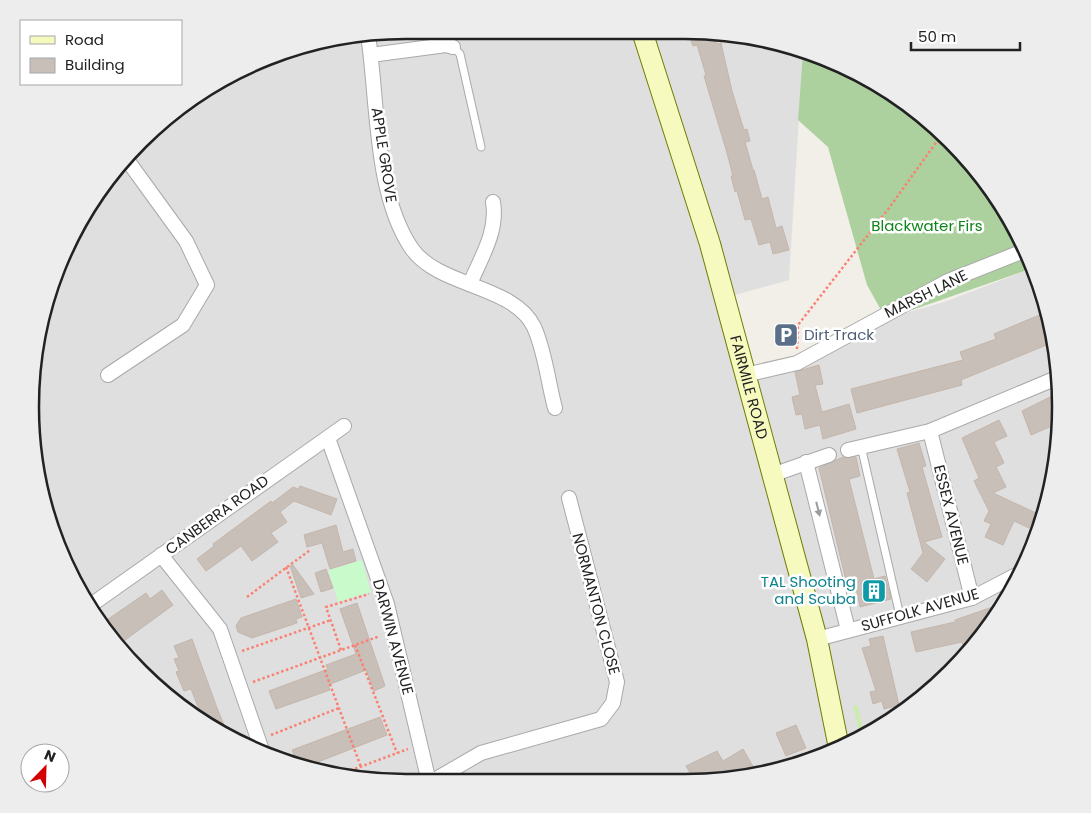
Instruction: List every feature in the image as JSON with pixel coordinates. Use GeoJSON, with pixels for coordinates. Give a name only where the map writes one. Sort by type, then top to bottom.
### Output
{"type":"FeatureCollection","features":[{"type":"Feature","properties":{"kind":"main road","name":"FAIRMILE ROAD"},"geometry":{"type":"LineString","coordinates":[[645,39],[701,214],[817,639],[837,740]]}},
{"type":"Feature","properties":{"kind":"street","name":"APPLE GROVE"},"geometry":{"type":"LineString","coordinates":[[369,41],[377,122],[388,194],[400,230],[424,263],[497,296],[526,315],[534,326],[554,408]]}},
{"type":"Feature","properties":{"kind":"street"},"geometry":{"type":"LineString","coordinates":[[371,55],[446,45],[453,47]]}},
{"type":"Feature","properties":{"kind":"street"},"geometry":{"type":"LineString","coordinates":[[108,375],[183,325],[207,285],[186,241],[130,164]]}},
{"type":"Feature","properties":{"kind":"street"},"geometry":{"type":"LineString","coordinates":[[470,284],[493,234],[496,217],[493,202]]}},
{"type":"Feature","properties":{"kind":"street","name":"MARSH LANE"},"geometry":{"type":"LineString","coordinates":[[745,375],[797,363],[948,281],[1018,253]]}},
{"type":"Feature","properties":{"kind":"street"},"geometry":{"type":"LineString","coordinates":[[855,448],[930,431],[1051,380]]}},
{"type":"Feature","properties":{"kind":"street","name":"CANBERRA ROAD"},"geometry":{"type":"LineString","coordinates":[[96,602],[344,426]]}},
{"type":"Feature","properties":{"kind":"street","name":"ESSEX AVENUE"},"geometry":{"type":"LineString","coordinates":[[930,431],[972,598]]}},
{"type":"Feature","properties":{"kind":"street","name":"DARWIN AVENUE"},"geometry":{"type":"LineString","coordinates":[[328,438],[382,590],[394,631],[428,774]]}},
{"type":"Feature","properties":{"kind":"street"},"geometry":{"type":"LineString","coordinates":[[772,474],[828,456]]}},
{"type":"Feature","properties":{"kind":"street"},"geometry":{"type":"LineString","coordinates":[[806,462],[848,630]]}},
{"type":"Feature","properties":{"kind":"street","name":"NORMANTON CLOSE"},"geometry":{"type":"LineString","coordinates":[[444,774],[480,753],[601,719],[613,703],[617,682],[566,514],[569,498]]}},
{"type":"Feature","properties":{"kind":"street"},"geometry":{"type":"LineString","coordinates":[[161,555],[220,629],[261,744]]}},
{"type":"Feature","properties":{"kind":"street","name":"SUFFOLK AVENUE"},"geometry":{"type":"LineString","coordinates":[[817,639],[972,598],[1009,579]]}},
{"type":"Feature","properties":{"kind":"lane"},"geometry":{"type":"LineString","coordinates":[[453,47],[460,54],[481,147]]}},
{"type":"Feature","properties":{"kind":"lane"},"geometry":{"type":"LineString","coordinates":[[855,448],[900,616]]}},
{"type":"Feature","properties":{"kind":"path"},"geometry":{"type":"LineString","coordinates":[[797,363],[798,325],[889,208],[938,140]]}},
{"type":"Feature","properties":{"kind":"path"},"geometry":{"type":"LineString","coordinates":[[246,597],[310,550]]}},
{"type":"Feature","properties":{"kind":"path"},"geometry":{"type":"LineString","coordinates":[[286,567],[361,767]]}},
{"type":"Feature","properties":{"kind":"path"},"geometry":{"type":"LineString","coordinates":[[341,650],[326,607],[382,590]]}},
{"type":"Feature","properties":{"kind":"path"},"geometry":{"type":"LineString","coordinates":[[229,656],[330,620]]}},
{"type":"Feature","properties":{"kind":"path"},"geometry":{"type":"LineString","coordinates":[[240,686],[394,631]]}},
{"type":"Feature","properties":{"kind":"path"},"geometry":{"type":"LineString","coordinates":[[355,645],[397,753]]}},
{"type":"Feature","properties":{"kind":"path"},"geometry":{"type":"LineString","coordinates":[[259,739],[339,708]]}},
{"type":"Feature","properties":{"kind":"path"},"geometry":{"type":"LineString","coordinates":[[352,770],[420,744]]}},
{"type":"Feature","properties":{"kind":"shaded area"},"geometry":{"type":"Polygon","coordinates":[[[406,39],[684,39],[733,42],[780,51],[803,58],[789,280],[724,298],[745,375],[797,363],[864,325],[944,302],[1026,271],[1033,288],[1040,311],[1049,358],[1052,406],[1049,455],[1040,502],[1033,525],[1014,569],[990,611],[945,667],[908,698],[868,725],[825,746],[780,762],[733,771],[684,774],[406,774],[358,771],[311,762],[288,755],[244,736],[202,712],[146,667],[115,630],[88,590],[67,547],[51,502],[42,455],[40,431],[39,406],[42,358],[51,311],[58,288],[88,223],[101,202],[130,164],[146,146],[183,115],[202,101],[244,77],[288,58],[311,51],[358,42],[406,39]]]}},
{"type":"Feature","properties":{"kind":"green space","name":"Blackwater Firs"},"geometry":{"type":"Polygon","coordinates":[[[803,58],[847,77],[889,101],[927,130],[961,164],[990,202],[1003,223],[1026,270],[886,319],[867,285],[828,147],[798,120],[803,58]]]}},
{"type":"Feature","properties":{"kind":"green space"},"geometry":{"type":"Polygon","coordinates":[[[362,560],[371,592],[338,602],[328,570],[362,560]]]}},
{"type":"Feature","properties":{"kind":"green space"},"geometry":{"type":"Polygon","coordinates":[[[858,705],[863,728],[859,730],[853,706],[858,705]]]}},
{"type":"Feature","properties":{"kind":"building"},"geometry":{"type":"Polygon","coordinates":[[[691,39],[716,41],[717,44],[721,43],[732,91],[744,130],[747,129],[750,141],[745,142],[762,199],[768,197],[776,228],[782,226],[789,250],[773,254],[770,242],[759,245],[751,219],[745,220],[737,191],[735,192],[727,153],[704,76],[706,75],[697,45],[693,46],[691,39]]]}},
{"type":"Feature","properties":{"kind":"building"},"geometry":{"type":"Polygon","coordinates":[[[1041,314],[1047,345],[961,380],[962,385],[857,413],[851,389],[963,360],[960,352],[996,339],[994,334],[1041,314]]]}},
{"type":"Feature","properties":{"kind":"building"},"geometry":{"type":"Polygon","coordinates":[[[819,365],[823,384],[815,385],[822,412],[849,404],[856,429],[823,439],[820,425],[805,429],[802,414],[796,415],[792,397],[800,395],[795,372],[819,365]]]}},
{"type":"Feature","properties":{"kind":"building"},"geometry":{"type":"Polygon","coordinates":[[[1052,396],[1051,426],[1031,435],[1022,411],[1052,396]]]}},
{"type":"Feature","properties":{"kind":"building"},"geometry":{"type":"Polygon","coordinates":[[[999,420],[1007,436],[994,442],[1004,463],[996,467],[1006,487],[993,493],[1036,513],[1029,528],[1014,521],[1003,545],[985,537],[991,524],[984,521],[989,511],[974,481],[979,478],[962,438],[999,420]]]}},
{"type":"Feature","properties":{"kind":"building"},"geometry":{"type":"Polygon","coordinates":[[[919,443],[926,466],[922,467],[942,537],[924,542],[945,559],[927,582],[911,569],[923,553],[907,493],[910,492],[897,449],[919,443]]]}},
{"type":"Feature","properties":{"kind":"building"},"geometry":{"type":"Polygon","coordinates":[[[843,457],[856,457],[860,476],[849,479],[874,579],[885,576],[891,599],[860,607],[855,583],[847,585],[819,468],[843,457]]]}},
{"type":"Feature","properties":{"kind":"building"},"geometry":{"type":"Polygon","coordinates":[[[300,486],[337,499],[331,515],[294,501],[280,512],[287,522],[271,533],[278,542],[252,561],[241,546],[206,571],[197,559],[214,546],[213,544],[271,501],[272,503],[293,487],[298,489],[300,486]]]}},
{"type":"Feature","properties":{"kind":"building"},"geometry":{"type":"Polygon","coordinates":[[[336,525],[343,552],[353,549],[356,561],[330,569],[322,543],[307,547],[304,535],[336,525]]]}},
{"type":"Feature","properties":{"kind":"building"},"geometry":{"type":"Polygon","coordinates":[[[293,565],[314,594],[301,598],[290,566],[293,565]]]}},
{"type":"Feature","properties":{"kind":"building"},"geometry":{"type":"Polygon","coordinates":[[[326,569],[333,588],[321,592],[315,573],[326,569]]]}},
{"type":"Feature","properties":{"kind":"building"},"geometry":{"type":"Polygon","coordinates":[[[162,590],[173,605],[124,641],[107,620],[146,593],[150,599],[162,590]]]}},
{"type":"Feature","properties":{"kind":"building"},"geometry":{"type":"Polygon","coordinates":[[[296,599],[302,617],[296,619],[297,623],[252,638],[238,632],[236,626],[241,618],[296,599]]]}},
{"type":"Feature","properties":{"kind":"building"},"geometry":{"type":"Polygon","coordinates":[[[357,603],[385,686],[374,691],[366,670],[328,685],[330,690],[276,709],[269,691],[328,669],[326,665],[356,654],[340,609],[357,603]]]}},
{"type":"Feature","properties":{"kind":"building"},"geometry":{"type":"Polygon","coordinates":[[[992,607],[964,645],[962,642],[916,652],[911,632],[955,622],[955,620],[992,607]]]}},
{"type":"Feature","properties":{"kind":"building"},"geometry":{"type":"Polygon","coordinates":[[[883,636],[898,705],[884,709],[882,701],[873,704],[870,692],[876,691],[862,648],[871,646],[869,639],[883,636]]]}},
{"type":"Feature","properties":{"kind":"building"},"geometry":{"type":"Polygon","coordinates":[[[192,639],[224,726],[199,710],[191,689],[184,691],[176,672],[179,671],[174,659],[179,658],[174,646],[192,639]]]}},
{"type":"Feature","properties":{"kind":"building"},"geometry":{"type":"Polygon","coordinates":[[[380,717],[387,735],[315,763],[295,757],[292,750],[380,717]]]}},
{"type":"Feature","properties":{"kind":"building"},"geometry":{"type":"Polygon","coordinates":[[[796,725],[806,748],[786,756],[776,733],[796,725]]]}},
{"type":"Feature","properties":{"kind":"building"},"geometry":{"type":"Polygon","coordinates":[[[743,749],[754,767],[733,771],[690,774],[686,766],[717,751],[723,761],[743,749]]]}},
{"type":"Feature","properties":{"kind":"place","name":"Dirt Track"},"geometry":{"type":"Point","coordinates":[786,335]}},
{"type":"Feature","properties":{"kind":"place","name":"TAL Shooting and Scuba"},"geometry":{"type":"Point","coordinates":[874,591]}}]}
